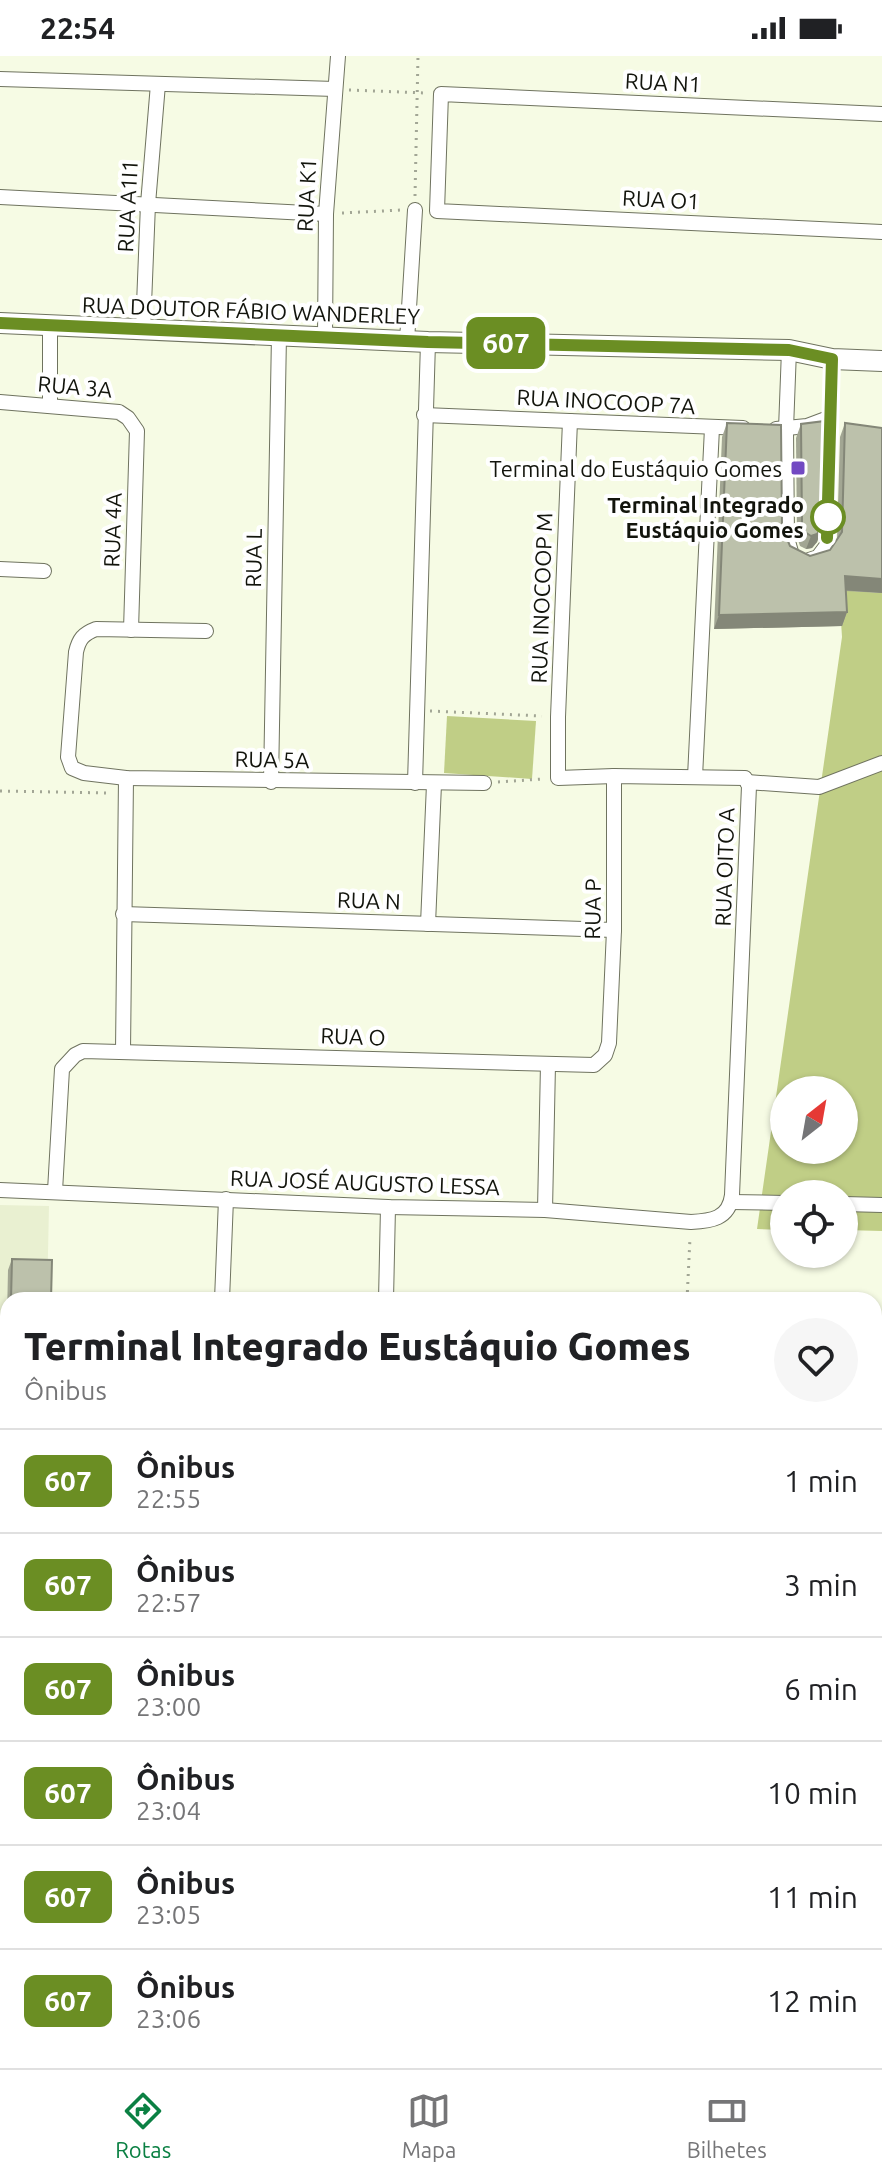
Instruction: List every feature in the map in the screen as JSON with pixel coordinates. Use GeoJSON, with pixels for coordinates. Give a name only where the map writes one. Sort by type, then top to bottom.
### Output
{"type":"FeatureCollection","features":[{"type":"Feature","properties":{"kind":"street","name":"RUA K1"},"geometry":{"type":"LineString","coordinates":[[325,337],[326,214],[338,56]]}},
{"type":"Feature","properties":{"kind":"street"},"geometry":{"type":"LineString","coordinates":[[0,79],[335,89]]}},
{"type":"Feature","properties":{"kind":"street","name":"RUA A1I1"},"geometry":{"type":"LineString","coordinates":[[143,330],[148,204],[158,84]]}},
{"type":"Feature","properties":{"kind":"street","name":"RUA N1"},"geometry":{"type":"LineString","coordinates":[[441,94],[882,114]]}},
{"type":"Feature","properties":{"kind":"street","name":"RUA O1"},"geometry":{"type":"LineString","coordinates":[[441,94],[437,211],[882,232]]}},
{"type":"Feature","properties":{"kind":"street"},"geometry":{"type":"LineString","coordinates":[[0,197],[326,214]]}},
{"type":"Feature","properties":{"kind":"street"},"geometry":{"type":"LineString","coordinates":[[407,341],[415,210]]}},
{"type":"Feature","properties":{"kind":"street","name":"RUA DOUTOR FÁBIO WANDERLEY"},"geometry":{"type":"LineString","coordinates":[[0,323],[428,342],[789,350],[832,359],[882,361]]}},
{"type":"Feature","properties":{"kind":"street"},"geometry":{"type":"LineString","coordinates":[[50,325],[50,406]]}},
{"type":"Feature","properties":{"kind":"street","name":"RUA L"},"geometry":{"type":"LineString","coordinates":[[271,782],[279,335]]}},
{"type":"Feature","properties":{"kind":"street"},"geometry":{"type":"LineString","coordinates":[[415,783],[428,342]]}},
{"type":"Feature","properties":{"kind":"street"},"geometry":{"type":"LineString","coordinates":[[789,350],[786,429],[788,546],[797,557],[811,560],[818,557],[827,545],[832,359]]}},
{"type":"Feature","properties":{"kind":"street","name":"RUA 3A"},"geometry":{"type":"LineString","coordinates":[[0,402],[119,412],[128,418],[137,431]]}},
{"type":"Feature","properties":{"kind":"street","name":"RUA INOCOOP 7A"},"geometry":{"type":"LineString","coordinates":[[424,415],[786,429],[807,426],[831,417]]}},
{"type":"Feature","properties":{"kind":"street","name":"RUA INOCOOP M"},"geometry":{"type":"LineString","coordinates":[[558,778],[570,421]]}},
{"type":"Feature","properties":{"kind":"street"},"geometry":{"type":"LineString","coordinates":[[695,777],[712,428]]}},
{"type":"Feature","properties":{"kind":"street","name":"RUA 4A"},"geometry":{"type":"LineString","coordinates":[[131,630],[137,431]]}},
{"type":"Feature","properties":{"kind":"street"},"geometry":{"type":"LineString","coordinates":[[0,569],[44,571]]}},
{"type":"Feature","properties":{"kind":"street","name":"RUA 5A"},"geometry":{"type":"LineString","coordinates":[[131,630],[96,629],[84,634],[79,641],[68,757],[72,768],[78,772],[126,785],[484,783]]}},
{"type":"Feature","properties":{"kind":"street"},"geometry":{"type":"LineString","coordinates":[[131,630],[206,631]]}},
{"type":"Feature","properties":{"kind":"street"},"geometry":{"type":"LineString","coordinates":[[747,782],[819,787],[882,763]]}},
{"type":"Feature","properties":{"kind":"street"},"geometry":{"type":"LineString","coordinates":[[558,778],[614,776]]}},
{"type":"Feature","properties":{"kind":"street","name":"RUA OITO A"},"geometry":{"type":"LineString","coordinates":[[614,776],[745,778],[749,786],[728,1207]]}},
{"type":"Feature","properties":{"kind":"street","name":"RUA P"},"geometry":{"type":"LineString","coordinates":[[609,1043],[614,930],[614,776]]}},
{"type":"Feature","properties":{"kind":"street"},"geometry":{"type":"LineString","coordinates":[[428,924],[434,784]]}},
{"type":"Feature","properties":{"kind":"street"},"geometry":{"type":"LineString","coordinates":[[123,1051],[126,785]]}},
{"type":"Feature","properties":{"kind":"street","name":"RUA N"},"geometry":{"type":"LineString","coordinates":[[123,914],[614,930]]}},
{"type":"Feature","properties":{"kind":"street","name":"RUA O"},"geometry":{"type":"LineString","coordinates":[[55,1191],[62,1069],[83,1051],[594,1065],[605,1055],[609,1043]]}},
{"type":"Feature","properties":{"kind":"street"},"geometry":{"type":"LineString","coordinates":[[545,1210],[548,1064]]}},
{"type":"Feature","properties":{"kind":"street","name":"RUA JOSÉ AUGUSTO LESSA"},"geometry":{"type":"LineString","coordinates":[[0,1190],[388,1207],[545,1210],[691,1222],[710,1221],[728,1207],[770,1204]]}},
{"type":"Feature","properties":{"kind":"street"},"geometry":{"type":"LineString","coordinates":[[222,1292],[226,1199]]}},
{"type":"Feature","properties":{"kind":"street"},"geometry":{"type":"LineString","coordinates":[[858,1204],[882,1205]]}},
{"type":"Feature","properties":{"kind":"street"},"geometry":{"type":"LineString","coordinates":[[386,1292],[388,1207]]}},
{"type":"Feature","properties":{"kind":"path"},"geometry":{"type":"LineString","coordinates":[[326,214],[415,210],[418,56]]}},
{"type":"Feature","properties":{"kind":"path"},"geometry":{"type":"LineString","coordinates":[[335,89],[441,94]]}},
{"type":"Feature","properties":{"kind":"path"},"geometry":{"type":"LineString","coordinates":[[415,711],[558,717]]}},
{"type":"Feature","properties":{"kind":"path"},"geometry":{"type":"LineString","coordinates":[[484,783],[558,778]]}},
{"type":"Feature","properties":{"kind":"path"},"geometry":{"type":"LineString","coordinates":[[0,791],[126,785]]}},
{"type":"Feature","properties":{"kind":"path"},"geometry":{"type":"LineString","coordinates":[[687,1292],[691,1222]]}},
{"type":"Feature","properties":{"kind":"shaded area"},"geometry":{"type":"Polygon","coordinates":[[[0,1205],[49,1206],[47,1292],[0,1292],[0,1205]]]}},
{"type":"Feature","properties":{"kind":"green space"},"geometry":{"type":"Polygon","coordinates":[[[839,590],[882,593],[882,1231],[858,1230],[858,1180],[770,1180],[770,1229],[757,1229],[770,1138],[770,1164],[858,1164],[858,1076],[779,1076],[842,637],[839,590]]]}},
{"type":"Feature","properties":{"kind":"green space"},"geometry":{"type":"Polygon","coordinates":[[[447,716],[536,721],[532,779],[444,773],[447,716]]]}},
{"type":"Feature","properties":{"kind":"building"},"geometry":{"type":"Polygon","coordinates":[[[825,421],[822,528],[811,536],[805,532],[802,523],[801,424],[825,421]]]}},
{"type":"Feature","properties":{"kind":"building","name":"Terminal Integrado Eustáquio Gomes"},"geometry":{"type":"Polygon","coordinates":[[[727,423],[781,425],[782,527],[790,546],[810,556],[830,550],[842,532],[845,423],[882,428],[882,579],[845,576],[847,612],[719,615],[727,423]]]}},
{"type":"Feature","properties":{"kind":"building"},"geometry":{"type":"Polygon","coordinates":[[[12,1259],[52,1260],[51,1292],[11,1292],[12,1259]]]}},
{"type":"Feature","properties":{"kind":"bus line","name":"607"},"geometry":{"type":"LineString","coordinates":[[0,323],[428,342],[789,350],[832,359],[827,538]]}},
{"type":"Feature","properties":{"kind":"place","name":"Terminal do Eustáquio Gomes"},"geometry":{"type":"Point","coordinates":[798,468]}},
{"type":"Feature","properties":{"kind":"place","name":"Terminal Integrado Eustáquio Gomes"},"geometry":{"type":"Point","coordinates":[828,517]}}]}
